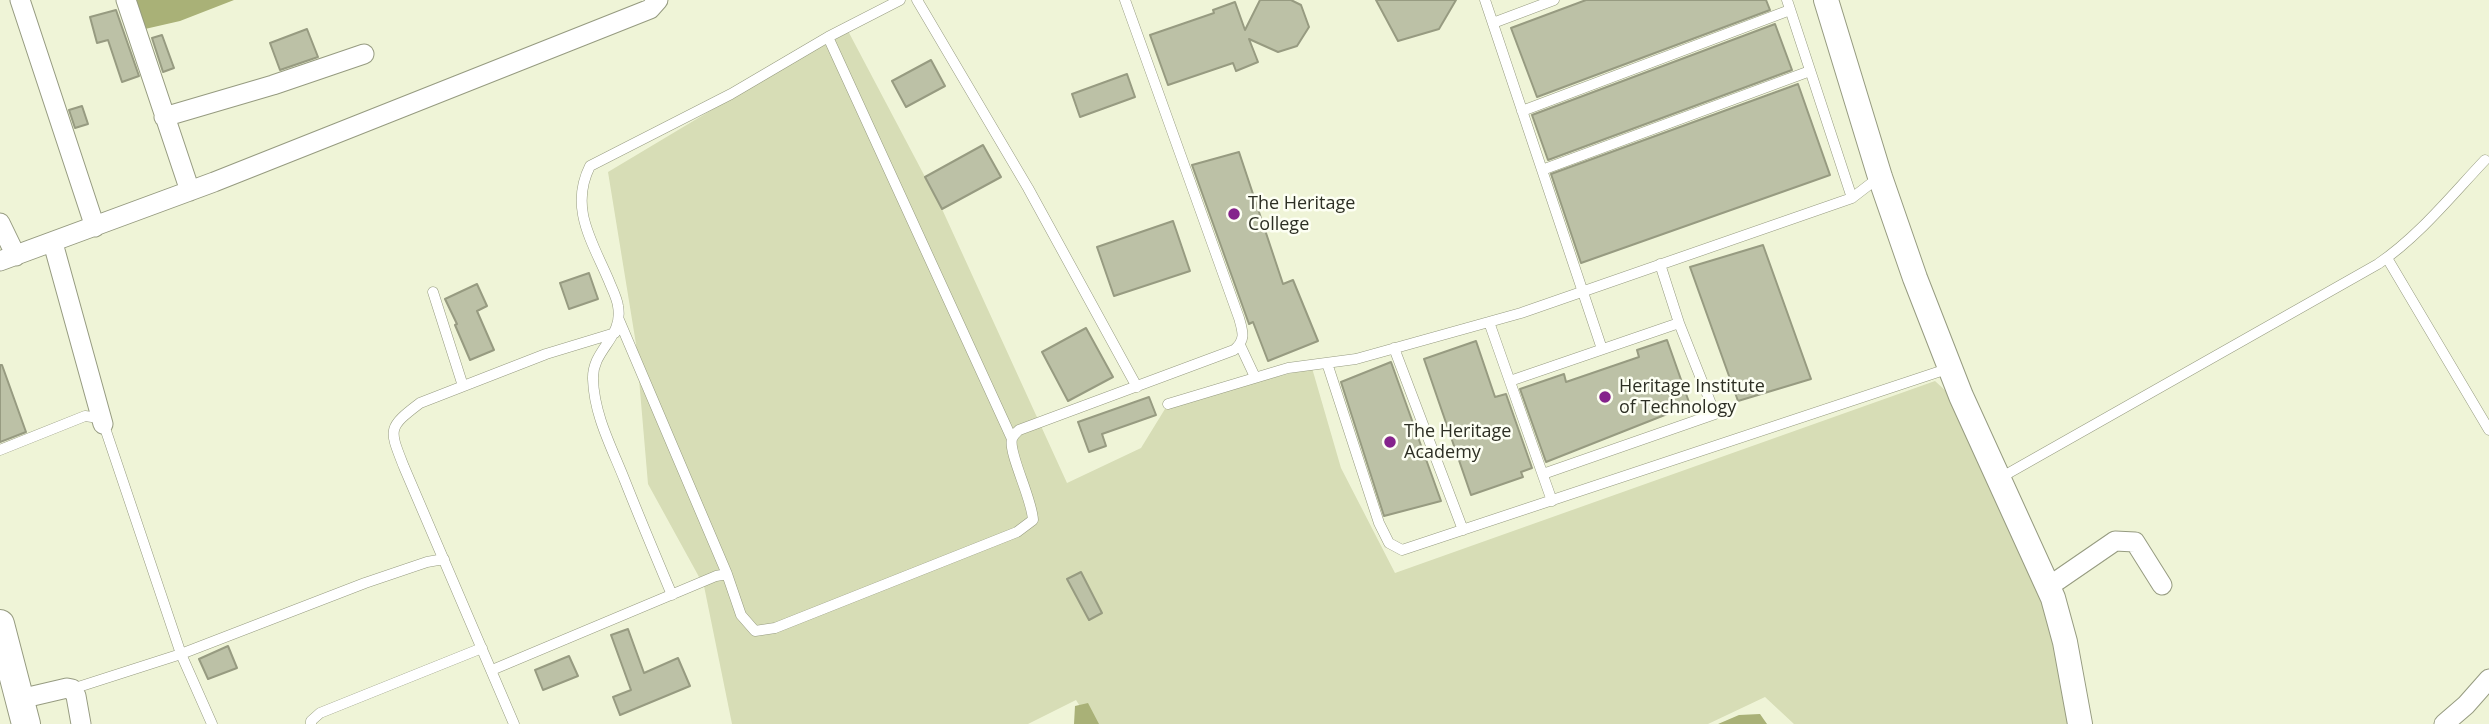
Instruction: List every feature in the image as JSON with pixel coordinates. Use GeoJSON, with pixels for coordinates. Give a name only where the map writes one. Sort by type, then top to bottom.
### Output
{"type":"FeatureCollection","features":[{"type":"Feature","properties":{"kind":"main road"},"geometry":{"type":"LineString","coordinates":[[1,630],[26,706]]}},
{"type":"Feature","properties":{"kind":"street"},"geometry":{"type":"LineString","coordinates":[[20,0],[53,107],[95,227]]}},
{"type":"Feature","properties":{"kind":"street"},"geometry":{"type":"LineString","coordinates":[[126,0],[190,191]]}},
{"type":"Feature","properties":{"kind":"street"},"geometry":{"type":"LineString","coordinates":[[0,223],[8,258],[53,243],[650,9],[658,0]]}},
{"type":"Feature","properties":{"kind":"street"},"geometry":{"type":"LineString","coordinates":[[1826,0],[1880,177],[1915,278],[1950,368],[2048,586],[2059,617],[2080,724]]}},
{"type":"Feature","properties":{"kind":"street"},"geometry":{"type":"LineString","coordinates":[[164,117],[273,85],[364,54]]}},
{"type":"Feature","properties":{"kind":"street"},"geometry":{"type":"LineString","coordinates":[[53,243],[103,424]]}},
{"type":"Feature","properties":{"kind":"street"},"geometry":{"type":"LineString","coordinates":[[2048,586],[2115,541],[2135,542],[2162,586]]}},
{"type":"Feature","properties":{"kind":"street"},"geometry":{"type":"LineString","coordinates":[[2444,724],[2489,680]]}},
{"type":"Feature","properties":{"kind":"street"},"geometry":{"type":"LineString","coordinates":[[26,706],[65,689],[76,696],[81,724]]}},
{"type":"Feature","properties":{"kind":"lane"},"geometry":{"type":"LineString","coordinates":[[828,37],[1012,439],[1012,452],[1032,506],[1032,520],[1017,532],[775,628],[755,631],[741,615],[727,575],[619,320],[618,304],[587,232],[579,204],[582,182],[590,166],[731,94],[828,37],[900,0]]}},
{"type":"Feature","properties":{"kind":"lane"},"geometry":{"type":"LineString","coordinates":[[917,0],[1028,188],[1137,387]]}},
{"type":"Feature","properties":{"kind":"lane"},"geometry":{"type":"LineString","coordinates":[[1012,439],[1019,430],[1234,350],[1244,337],[1125,0]]}},
{"type":"Feature","properties":{"kind":"lane"},"geometry":{"type":"LineString","coordinates":[[1485,0],[1602,349]]}},
{"type":"Feature","properties":{"kind":"lane"},"geometry":{"type":"LineString","coordinates":[[1493,23],[1554,0]]}},
{"type":"Feature","properties":{"kind":"lane"},"geometry":{"type":"LineString","coordinates":[[1522,111],[1789,5],[1852,198]]}},
{"type":"Feature","properties":{"kind":"lane"},"geometry":{"type":"LineString","coordinates":[[1542,170],[1810,71]]}},
{"type":"Feature","properties":{"kind":"lane"},"geometry":{"type":"LineString","coordinates":[[1999,479],[2387,258],[2418,231],[2485,160]]}},
{"type":"Feature","properties":{"kind":"lane"},"geometry":{"type":"LineString","coordinates":[[1168,404],[1288,368],[1356,359],[1489,322],[1852,198],[1880,177]]}},
{"type":"Feature","properties":{"kind":"lane"},"geometry":{"type":"LineString","coordinates":[[2387,258],[2489,430]]}},
{"type":"Feature","properties":{"kind":"lane"},"geometry":{"type":"LineString","coordinates":[[1543,474],[1715,414],[1679,323],[1660,264]]}},
{"type":"Feature","properties":{"kind":"lane"},"geometry":{"type":"LineString","coordinates":[[433,292],[463,386]]}},
{"type":"Feature","properties":{"kind":"lane"},"geometry":{"type":"LineString","coordinates":[[619,320],[615,333],[596,361],[593,376],[595,401],[607,438],[671,594]]}},
{"type":"Feature","properties":{"kind":"lane"},"geometry":{"type":"LineString","coordinates":[[1489,322],[1552,501]]}},
{"type":"Feature","properties":{"kind":"lane"},"geometry":{"type":"LineString","coordinates":[[1510,380],[1679,323]]}},
{"type":"Feature","properties":{"kind":"lane"},"geometry":{"type":"LineString","coordinates":[[514,724],[392,438],[393,428],[420,403],[546,354],[615,333]]}},
{"type":"Feature","properties":{"kind":"lane"},"geometry":{"type":"LineString","coordinates":[[1240,345],[1255,377]]}},
{"type":"Feature","properties":{"kind":"lane"},"geometry":{"type":"LineString","coordinates":[[1394,348],[1463,530]]}},
{"type":"Feature","properties":{"kind":"lane"},"geometry":{"type":"LineString","coordinates":[[1328,363],[1379,523],[1389,543],[1402,550],[1950,368]]}},
{"type":"Feature","properties":{"kind":"lane"},"geometry":{"type":"LineString","coordinates":[[0,450],[85,416],[99,418],[181,654],[212,724]]}},
{"type":"Feature","properties":{"kind":"lane"},"geometry":{"type":"LineString","coordinates":[[65,689],[181,654],[365,583],[444,559]]}},
{"type":"Feature","properties":{"kind":"lane"},"geometry":{"type":"LineString","coordinates":[[492,670],[671,594],[716,576],[727,575]]}},
{"type":"Feature","properties":{"kind":"lane"},"geometry":{"type":"LineString","coordinates":[[308,723],[320,713],[482,648]]}},
{"type":"Feature","properties":{"kind":"shaded area"},"geometry":{"type":"Polygon","coordinates":[[[134,0],[234,0],[180,21],[145,29],[134,0]]]}},
{"type":"Feature","properties":{"kind":"shaded area"},"geometry":{"type":"Polygon","coordinates":[[[847,29],[942,209],[1067,483],[1141,448],[1168,404],[1312,368],[1341,468],[1395,573],[1935,381],[1973,416],[2063,612],[2084,724],[1794,724],[1765,697],[1708,724],[1091,724],[1076,700],[1028,724],[732,724],[704,586],[648,484],[636,344],[608,172],[847,29]]]}},
{"type":"Feature","properties":{"kind":"shaded area"},"geometry":{"type":"Polygon","coordinates":[[[1088,703],[1099,724],[1074,724],[1075,706],[1088,703]]]}},
{"type":"Feature","properties":{"kind":"shaded area"},"geometry":{"type":"Polygon","coordinates":[[[1760,714],[1767,724],[1718,724],[1739,715],[1760,714]]]}},
{"type":"Feature","properties":{"kind":"building"},"geometry":{"type":"Polygon","coordinates":[[[1260,0],[1291,0],[1301,5],[1309,27],[1297,46],[1278,52],[1249,39],[1258,62],[1236,71],[1233,63],[1168,85],[1150,35],[1214,13],[1213,10],[1235,2],[1245,30],[1260,0]]]}},
{"type":"Feature","properties":{"kind":"building"},"geometry":{"type":"Polygon","coordinates":[[[1376,0],[1456,0],[1439,29],[1398,41],[1376,0]]]}},
{"type":"Feature","properties":{"kind":"building"},"geometry":{"type":"Polygon","coordinates":[[[1586,0],[1766,0],[1770,10],[1537,97],[1511,28],[1586,0]]]}},
{"type":"Feature","properties":{"kind":"building"},"geometry":{"type":"Polygon","coordinates":[[[116,10],[139,76],[122,82],[108,40],[97,43],[90,17],[116,10]]]}},
{"type":"Feature","properties":{"kind":"building"},"geometry":{"type":"Polygon","coordinates":[[[1775,24],[1792,70],[1548,160],[1532,115],[1775,24]]]}},
{"type":"Feature","properties":{"kind":"building"},"geometry":{"type":"Polygon","coordinates":[[[307,29],[318,57],[280,70],[270,43],[307,29]]]}},
{"type":"Feature","properties":{"kind":"building"},"geometry":{"type":"Polygon","coordinates":[[[162,35],[174,68],[163,72],[152,38],[162,35]]]}},
{"type":"Feature","properties":{"kind":"building"},"geometry":{"type":"Polygon","coordinates":[[[931,60],[945,86],[906,107],[892,81],[931,60]]]}},
{"type":"Feature","properties":{"kind":"building"},"geometry":{"type":"Polygon","coordinates":[[[1127,74],[1135,97],[1080,117],[1072,94],[1127,74]]]}},
{"type":"Feature","properties":{"kind":"building"},"geometry":{"type":"Polygon","coordinates":[[[1798,84],[1830,175],[1581,263],[1551,174],[1798,84]]]}},
{"type":"Feature","properties":{"kind":"building"},"geometry":{"type":"Polygon","coordinates":[[[82,106],[88,124],[75,128],[69,110],[82,106]]]}},
{"type":"Feature","properties":{"kind":"building"},"geometry":{"type":"Polygon","coordinates":[[[983,145],[1001,177],[942,209],[925,177],[983,145]]]}},
{"type":"Feature","properties":{"kind":"building"},"geometry":{"type":"Polygon","coordinates":[[[1239,152],[1283,284],[1293,280],[1318,341],[1268,361],[1253,322],[1249,324],[1192,165],[1239,152]]]}},
{"type":"Feature","properties":{"kind":"building"},"geometry":{"type":"Polygon","coordinates":[[[1173,221],[1190,271],[1114,296],[1097,247],[1173,221]]]}},
{"type":"Feature","properties":{"kind":"building"},"geometry":{"type":"Polygon","coordinates":[[[1763,245],[1811,379],[1738,401],[1690,267],[1763,245]]]}},
{"type":"Feature","properties":{"kind":"building"},"geometry":{"type":"Polygon","coordinates":[[[589,273],[598,299],[569,309],[560,283],[589,273]]]}},
{"type":"Feature","properties":{"kind":"building"},"geometry":{"type":"Polygon","coordinates":[[[477,284],[487,306],[477,311],[494,350],[470,360],[445,299],[477,284]]]}},
{"type":"Feature","properties":{"kind":"building"},"geometry":{"type":"Polygon","coordinates":[[[1086,328],[1113,377],[1068,401],[1042,352],[1086,328]]]}},
{"type":"Feature","properties":{"kind":"building","name":"Heritage Institute of Technology"},"geometry":{"type":"Polygon","coordinates":[[[1667,340],[1690,405],[1546,462],[1520,389],[1564,374],[1566,382],[1639,357],[1637,350],[1667,340]]]}},
{"type":"Feature","properties":{"kind":"building"},"geometry":{"type":"Polygon","coordinates":[[[1476,341],[1495,397],[1506,394],[1532,468],[1521,472],[1523,477],[1471,495],[1424,359],[1476,341]]]}},
{"type":"Feature","properties":{"kind":"building","name":"The Heritage Academy"},"geometry":{"type":"Polygon","coordinates":[[[1391,362],[1441,501],[1384,516],[1341,382],[1391,362]]]}},
{"type":"Feature","properties":{"kind":"building"},"geometry":{"type":"Polygon","coordinates":[[[0,365],[26,432],[0,442],[0,365]]]}},
{"type":"Feature","properties":{"kind":"building"},"geometry":{"type":"Polygon","coordinates":[[[1149,397],[1156,415],[1102,434],[1106,446],[1089,452],[1078,422],[1149,397]]]}},
{"type":"Feature","properties":{"kind":"building"},"geometry":{"type":"Polygon","coordinates":[[[1081,572],[1102,613],[1089,620],[1067,579],[1081,572]]]}},
{"type":"Feature","properties":{"kind":"building"},"geometry":{"type":"Polygon","coordinates":[[[628,629],[644,673],[678,658],[690,686],[620,715],[613,697],[631,690],[611,635],[628,629]]]}},
{"type":"Feature","properties":{"kind":"building"},"geometry":{"type":"Polygon","coordinates":[[[228,646],[237,668],[208,679],[199,659],[228,646]]]}},
{"type":"Feature","properties":{"kind":"building"},"geometry":{"type":"Polygon","coordinates":[[[569,656],[578,676],[543,690],[535,670],[569,656]]]}},
{"type":"Feature","properties":{"kind":"place","name":"The Heritage College"},"geometry":{"type":"Point","coordinates":[1234,214]}},
{"type":"Feature","properties":{"kind":"place","name":"Heritage Institute of Technology"},"geometry":{"type":"Point","coordinates":[1605,397]}},
{"type":"Feature","properties":{"kind":"place","name":"The Heritage Academy"},"geometry":{"type":"Point","coordinates":[1390,442]}}]}
